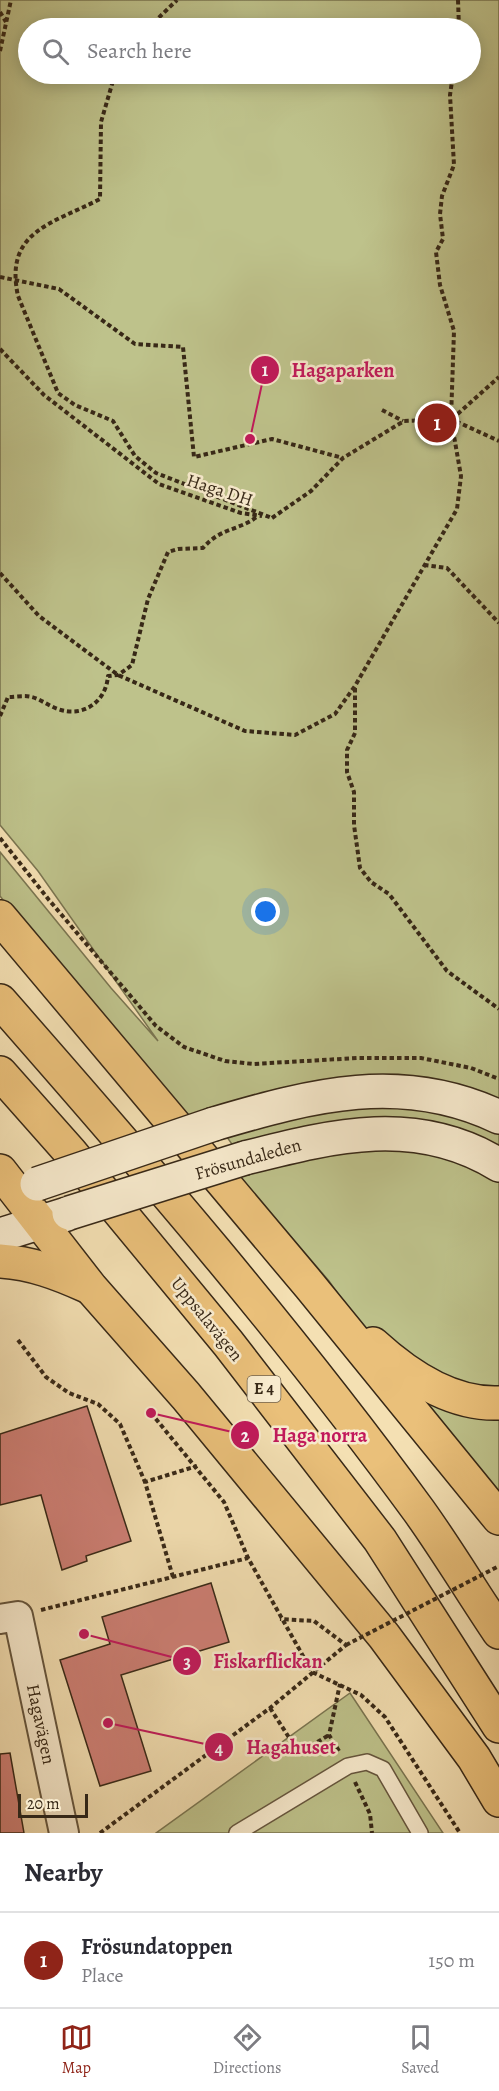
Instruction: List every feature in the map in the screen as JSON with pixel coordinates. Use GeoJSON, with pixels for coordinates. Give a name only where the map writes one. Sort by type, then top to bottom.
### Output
{"type":"FeatureCollection","features":[{"type":"Feature","properties":{"kind":"highway"},"geometry":{"type":"LineString","coordinates":[[0,917],[310,1286],[499,1518]]}},
{"type":"Feature","properties":{"kind":"highway"},"geometry":{"type":"LineString","coordinates":[[0,1001],[114,1130],[266,1313],[420,1512],[499,1632]]}},
{"type":"Feature","properties":{"kind":"highway","name":"Uppsalavägen"},"geometry":{"type":"LineString","coordinates":[[0,1073],[71,1153],[228,1343],[380,1540],[499,1726]]}},
{"type":"Feature","properties":{"kind":"highway"},"geometry":{"type":"LineString","coordinates":[[13,1185],[39,1223],[91,1288],[186,1396],[384,1636],[474,1758],[499,1800]]}},
{"type":"Feature","properties":{"kind":"highway"},"geometry":{"type":"LineString","coordinates":[[0,1261],[28,1263],[54,1271],[91,1288]]}},
{"type":"Feature","properties":{"kind":"highway"},"geometry":{"type":"LineString","coordinates":[[310,1286],[389,1358],[448,1396],[477,1404],[499,1404]]}},
{"type":"Feature","properties":{"kind":"main road"},"geometry":{"type":"LineString","coordinates":[[13,1185],[276,1106],[335,1093],[390,1089],[435,1094],[477,1106],[499,1117]]}},
{"type":"Feature","properties":{"kind":"main road","name":"Frösundaleden"},"geometry":{"type":"LineString","coordinates":[[0,1235],[245,1158],[327,1137],[399,1134],[438,1139],[484,1156],[499,1165]]}},
{"type":"Feature","properties":{"kind":"street","name":"Hagavägen"},"geometry":{"type":"LineString","coordinates":[[9,1617],[64,1833]]}},
{"type":"Feature","properties":{"kind":"lane"},"geometry":{"type":"LineString","coordinates":[[237,1833],[348,1766],[367,1762],[383,1769],[420,1833]]}},
{"type":"Feature","properties":{"kind":"path"},"geometry":{"type":"LineString","coordinates":[[0,51],[11,0]]}},
{"type":"Feature","properties":{"kind":"path"},"geometry":{"type":"LineString","coordinates":[[158,18],[177,0]]}},
{"type":"Feature","properties":{"kind":"path"},"geometry":{"type":"LineString","coordinates":[[458,0],[459,18]]}},
{"type":"Feature","properties":{"kind":"path"},"geometry":{"type":"LineString","coordinates":[[0,12],[6,22]]}},
{"type":"Feature","properties":{"kind":"path"},"geometry":{"type":"LineString","coordinates":[[112,84],[101,122],[100,199],[28,237],[16,256],[15,280],[18,296],[58,393],[75,405],[113,421],[135,456],[156,473],[272,518]]}},
{"type":"Feature","properties":{"kind":"path"},"geometry":{"type":"LineString","coordinates":[[0,573],[39,616],[118,675],[245,731],[295,735],[335,714],[355,686],[457,510],[461,476],[451,419],[454,331],[440,285],[436,252],[443,239],[440,214],[442,196],[454,165],[450,95],[452,84]]}},
{"type":"Feature","properties":{"kind":"path"},"geometry":{"type":"LineString","coordinates":[[0,277],[59,289],[135,344],[183,348],[195,457],[272,439],[344,458]]}},
{"type":"Feature","properties":{"kind":"path","name":"Haga DH"},"geometry":{"type":"LineString","coordinates":[[0,349],[44,395],[159,484],[241,513],[259,516],[272,518],[311,491],[344,458],[404,421],[451,419]]}},
{"type":"Feature","properties":{"kind":"path"},"geometry":{"type":"LineString","coordinates":[[451,419],[499,377]]}},
{"type":"Feature","properties":{"kind":"path"},"geometry":{"type":"LineString","coordinates":[[382,410],[404,421]]}},
{"type":"Feature","properties":{"kind":"path"},"geometry":{"type":"LineString","coordinates":[[451,419],[499,441]]}},
{"type":"Feature","properties":{"kind":"path"},"geometry":{"type":"LineString","coordinates":[[0,716],[8,697],[32,697],[59,710],[74,712],[92,706],[107,690],[108,676],[118,675],[132,665],[148,599],[168,552],[178,549],[203,548],[213,536],[228,528],[246,525],[259,516]]}},
{"type":"Feature","properties":{"kind":"path"},"geometry":{"type":"LineString","coordinates":[[424,565],[447,568],[499,623]]}},
{"type":"Feature","properties":{"kind":"path"},"geometry":{"type":"LineString","coordinates":[[355,686],[355,733],[347,750],[347,772],[354,792],[354,825],[360,868],[371,882],[389,894],[447,970],[499,1009]]}},
{"type":"Feature","properties":{"kind":"path"},"geometry":{"type":"LineString","coordinates":[[0,838],[49,900],[156,1026],[184,1047],[225,1061],[253,1064],[358,1058],[421,1058],[471,1068],[499,1079]]}},
{"type":"Feature","properties":{"kind":"path"},"geometry":{"type":"LineString","coordinates":[[18,1340],[46,1377],[69,1393],[98,1404],[120,1424],[145,1482],[173,1577]]}},
{"type":"Feature","properties":{"kind":"path"},"geometry":{"type":"LineString","coordinates":[[151,1413],[197,1466],[224,1502],[248,1558],[280,1619],[312,1672],[361,1695],[385,1717],[460,1833]]}},
{"type":"Feature","properties":{"kind":"path"},"geometry":{"type":"LineString","coordinates":[[145,1482],[197,1466]]}},
{"type":"Feature","properties":{"kind":"path"},"geometry":{"type":"LineString","coordinates":[[9,1617],[248,1558]]}},
{"type":"Feature","properties":{"kind":"path"},"geometry":{"type":"LineString","coordinates":[[100,1833],[270,1708],[346,1645],[499,1566]]}},
{"type":"Feature","properties":{"kind":"path"},"geometry":{"type":"LineString","coordinates":[[280,1619],[314,1621],[346,1645]]}},
{"type":"Feature","properties":{"kind":"path"},"geometry":{"type":"LineString","coordinates":[[270,1708],[299,1753],[328,1735],[340,1684]]}},
{"type":"Feature","properties":{"kind":"path"},"geometry":{"type":"LineString","coordinates":[[328,1735],[348,1766],[370,1814],[372,1833]]}},
{"type":"Feature","properties":{"kind":"green space"},"geometry":{"type":"Polygon","coordinates":[[[0,0],[499,0],[499,1522],[329,1281],[238,1175],[251,1171],[210,1113],[189,1117],[50,960],[0,896],[0,852],[111,988],[158,1041],[38,871],[0,825],[0,0]]]}},
{"type":"Feature","properties":{"kind":"green space"},"geometry":{"type":"Polygon","coordinates":[[[350,1693],[443,1833],[156,1833],[350,1693]]]}},
{"type":"Feature","properties":{"kind":"building"},"geometry":{"type":"Polygon","coordinates":[[[87,1406],[131,1541],[86,1556],[87,1561],[62,1570],[41,1495],[0,1505],[0,1434],[87,1406]]]}},
{"type":"Feature","properties":{"kind":"building"},"geometry":{"type":"Polygon","coordinates":[[[211,1583],[229,1642],[121,1675],[151,1771],[100,1786],[60,1660],[110,1644],[102,1617],[211,1583]]]}},
{"type":"Feature","properties":{"kind":"building"},"geometry":{"type":"Polygon","coordinates":[[[10,1753],[24,1833],[0,1833],[0,1754],[10,1753]]]}},
{"type":"Feature","properties":{"kind":"place","name":"Frösundatoppen"},"geometry":{"type":"Point","coordinates":[437,423]}},
{"type":"Feature","properties":{"kind":"place","name":"Hagaparken"},"geometry":{"type":"Point","coordinates":[250,439]}},
{"type":"Feature","properties":{"kind":"place","name":"Haga norra"},"geometry":{"type":"Point","coordinates":[151,1413]}},
{"type":"Feature","properties":{"kind":"place","name":"Fiskarflickan"},"geometry":{"type":"Point","coordinates":[84,1634]}},
{"type":"Feature","properties":{"kind":"place","name":"Hagahuset"},"geometry":{"type":"Point","coordinates":[108,1723]}}]}
